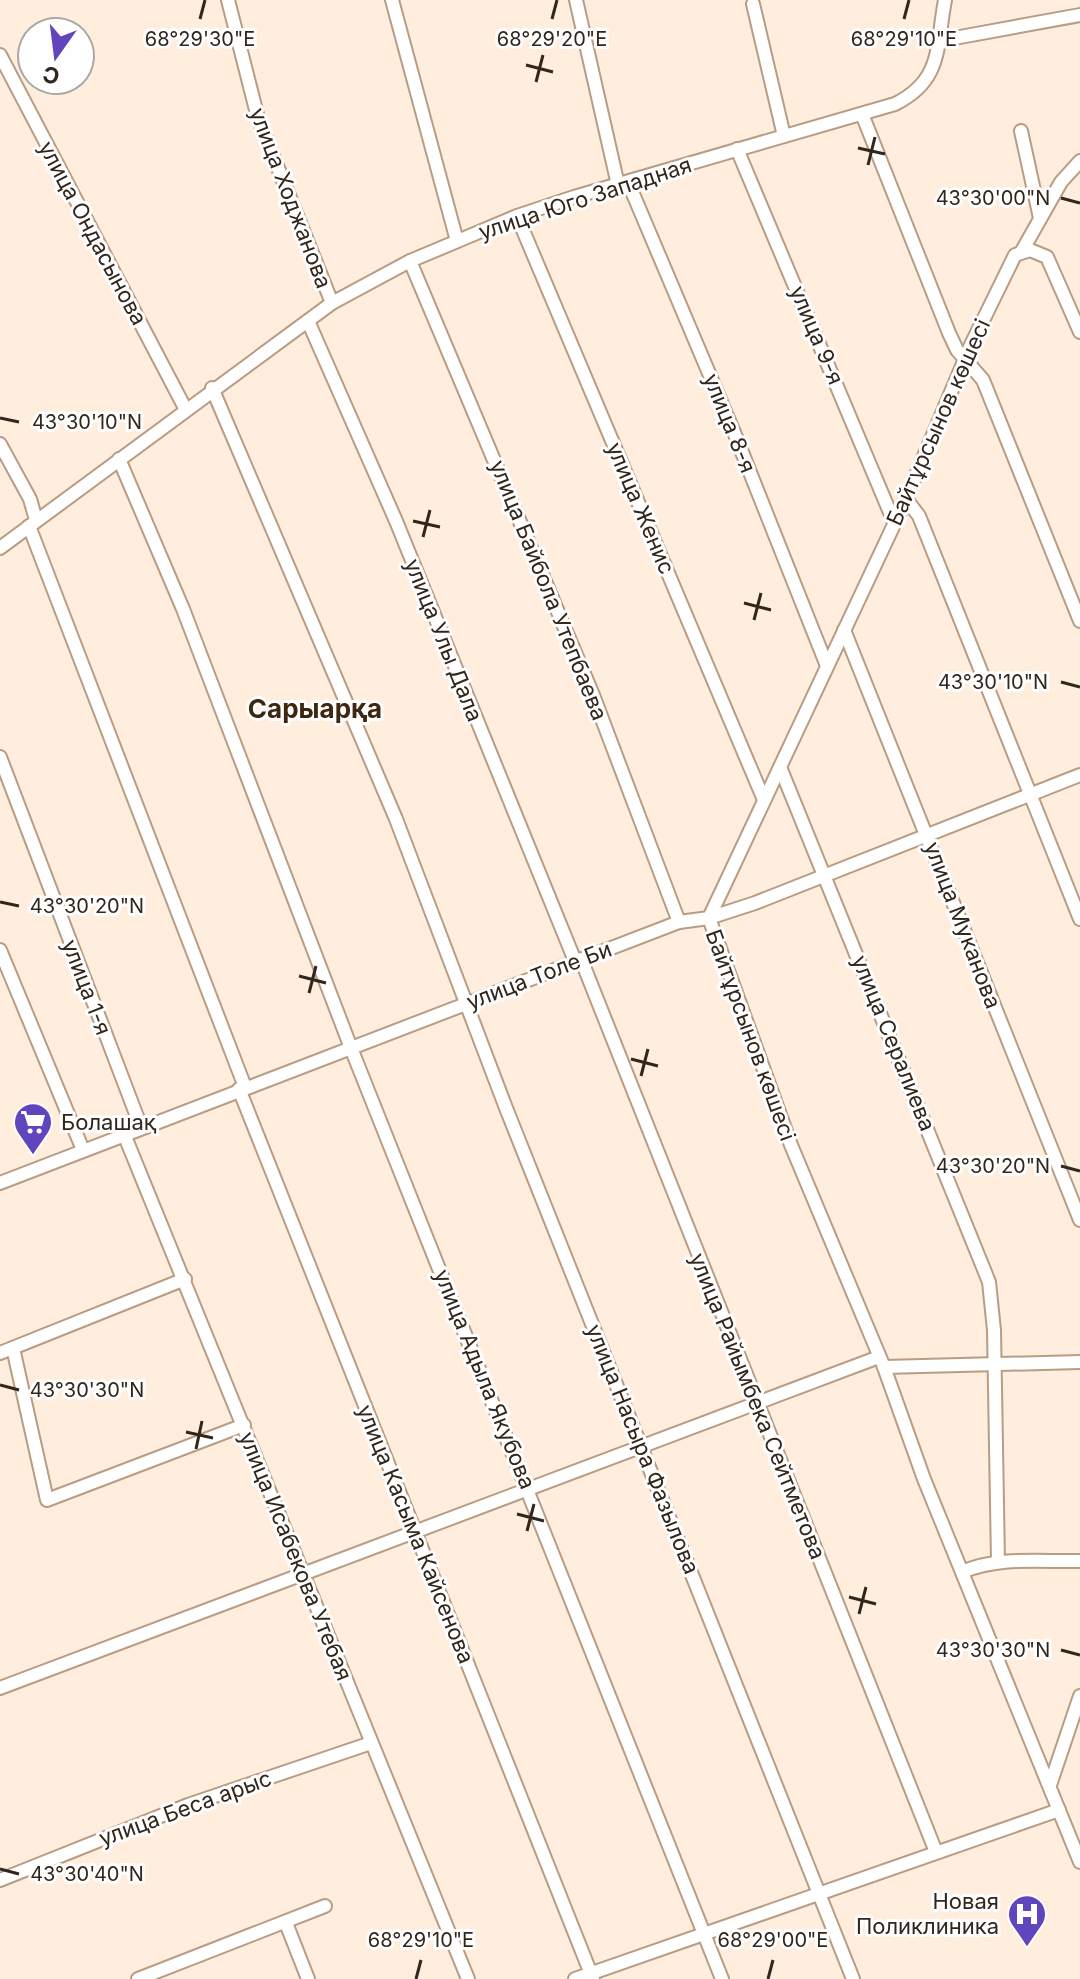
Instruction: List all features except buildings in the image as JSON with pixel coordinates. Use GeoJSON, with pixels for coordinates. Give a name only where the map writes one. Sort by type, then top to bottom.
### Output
{"type":"FeatureCollection","features":[{"type":"Feature","properties":{"kind":"street","name":"улица Ходжанова"},"geometry":{"type":"LineString","coordinates":[[228,0],[258,118],[332,303]]}},
{"type":"Feature","properties":{"kind":"street"},"geometry":{"type":"LineString","coordinates":[[392,0],[457,241]]}},
{"type":"Feature","properties":{"kind":"street","name":"улица 8-я"},"geometry":{"type":"LineString","coordinates":[[576,0],[623,183],[718,394],[827,666]]}},
{"type":"Feature","properties":{"kind":"street","name":"улица Юго Западная"},"geometry":{"type":"LineString","coordinates":[[0,548],[212,388],[332,303],[410,261],[517,216],[895,104],[921,89],[933,70],[945,0]]}},
{"type":"Feature","properties":{"kind":"street"},"geometry":{"type":"LineString","coordinates":[[753,4],[784,136]]}},
{"type":"Feature","properties":{"kind":"street"},"geometry":{"type":"LineString","coordinates":[[938,41],[1080,15]]}},
{"type":"Feature","properties":{"kind":"street","name":"улица Ондасынова"},"geometry":{"type":"LineString","coordinates":[[2,64],[186,410]]}},
{"type":"Feature","properties":{"kind":"street"},"geometry":{"type":"LineString","coordinates":[[862,114],[949,333],[965,360],[983,380],[1080,621]]}},
{"type":"Feature","properties":{"kind":"street"},"geometry":{"type":"LineString","coordinates":[[1021,131],[1040,218]]}},
{"type":"Feature","properties":{"kind":"street","name":"улица 9-я"},"geometry":{"type":"LineString","coordinates":[[737,149],[894,522]]}},
{"type":"Feature","properties":{"kind":"street","name":"Байтұрсынов көшесі"},"geometry":{"type":"LineString","coordinates":[[1080,161],[1061,182],[1022,251],[1015,255],[1004,274],[906,499],[709,918],[791,1145],[882,1362],[962,1572],[1080,1862]]}},
{"type":"Feature","properties":{"kind":"street","name":"улица Женис"},"geometry":{"type":"LineString","coordinates":[[517,216],[764,800]]}},
{"type":"Feature","properties":{"kind":"street"},"geometry":{"type":"LineString","coordinates":[[1022,251],[1038,251],[1047,257],[1080,332]]}},
{"type":"Feature","properties":{"kind":"street","name":"улица Байбола Утепбаева"},"geometry":{"type":"LineString","coordinates":[[410,261],[593,695],[679,922]]}},
{"type":"Feature","properties":{"kind":"street","name":"улица Улы Дала"},"geometry":{"type":"LineString","coordinates":[[308,321],[396,521],[578,960]]}},
{"type":"Feature","properties":{"kind":"street","name":"улица Насыра Фазылова"},"geometry":{"type":"LineString","coordinates":[[212,388],[396,819],[853,1979]]}},
{"type":"Feature","properties":{"kind":"street","name":"улица Касыма Кайсенова"},"geometry":{"type":"LineString","coordinates":[[0,444],[30,499],[33,523],[242,1088],[592,1976]]}},
{"type":"Feature","properties":{"kind":"street","name":"улица Адыла Якубова"},"geometry":{"type":"LineString","coordinates":[[119,459],[183,609],[351,1048],[722,1979]]}},
{"type":"Feature","properties":{"kind":"street"},"geometry":{"type":"LineString","coordinates":[[906,499],[919,516],[1080,919]]}},
{"type":"Feature","properties":{"kind":"street","name":"улица Муканова"},"geometry":{"type":"LineString","coordinates":[[844,630],[1080,1220]]}},
{"type":"Feature","properties":{"kind":"street","name":"улица 1-я"},"geometry":{"type":"LineString","coordinates":[[0,757],[141,1127]]}},
{"type":"Feature","properties":{"kind":"street","name":"улица Сералиева"},"geometry":{"type":"LineString","coordinates":[[780,767],[989,1282],[998,1562]]}},
{"type":"Feature","properties":{"kind":"street","name":"улица Толе Би"},"geometry":{"type":"LineString","coordinates":[[0,1183],[679,922],[709,918],[929,837],[1080,775]]}},
{"type":"Feature","properties":{"kind":"street"},"geometry":{"type":"LineString","coordinates":[[0,950],[83,1150]]}},
{"type":"Feature","properties":{"kind":"street","name":"улица Райымбека Сейтметова"},"geometry":{"type":"LineString","coordinates":[[578,960],[936,1852]]}},
{"type":"Feature","properties":{"kind":"street","name":"улица Исабекова Утебая"},"geometry":{"type":"LineString","coordinates":[[124,1134],[468,1979]]}},
{"type":"Feature","properties":{"kind":"street"},"geometry":{"type":"LineString","coordinates":[[185,1279],[6,1351],[47,1500],[244,1425]]}},
{"type":"Feature","properties":{"kind":"street"},"geometry":{"type":"LineString","coordinates":[[0,1688],[757,1401],[882,1362],[1080,1362]]}},
{"type":"Feature","properties":{"kind":"street"},"geometry":{"type":"LineString","coordinates":[[962,1572],[980,1564],[998,1562],[1080,1561]]}},
{"type":"Feature","properties":{"kind":"street"},"geometry":{"type":"LineString","coordinates":[[1050,1785],[1078,1717],[1080,1696]]}},
{"type":"Feature","properties":{"kind":"street","name":"улица Беса арыс"},"geometry":{"type":"LineString","coordinates":[[0,1880],[188,1805],[371,1743]]}},
{"type":"Feature","properties":{"kind":"street"},"geometry":{"type":"LineString","coordinates":[[575,1979],[592,1976],[1059,1810]]}},
{"type":"Feature","properties":{"kind":"street"},"geometry":{"type":"LineString","coordinates":[[146,1977],[325,1906]]}},
{"type":"Feature","properties":{"kind":"street"},"geometry":{"type":"LineString","coordinates":[[286,1923],[308,1979]]}},
{"type":"Feature","properties":{"kind":"place","name":"Болашақ"},"geometry":{"type":"Point","coordinates":[33,1156]}},
{"type":"Feature","properties":{"kind":"place","name":"Новая Поликлиника"},"geometry":{"type":"Point","coordinates":[1027,1948]}},
{"type":"Feature","properties":{"kind":"district","name":"Сарыарқа"},"geometry":{"type":"Point","coordinates":[315,708]}}]}
